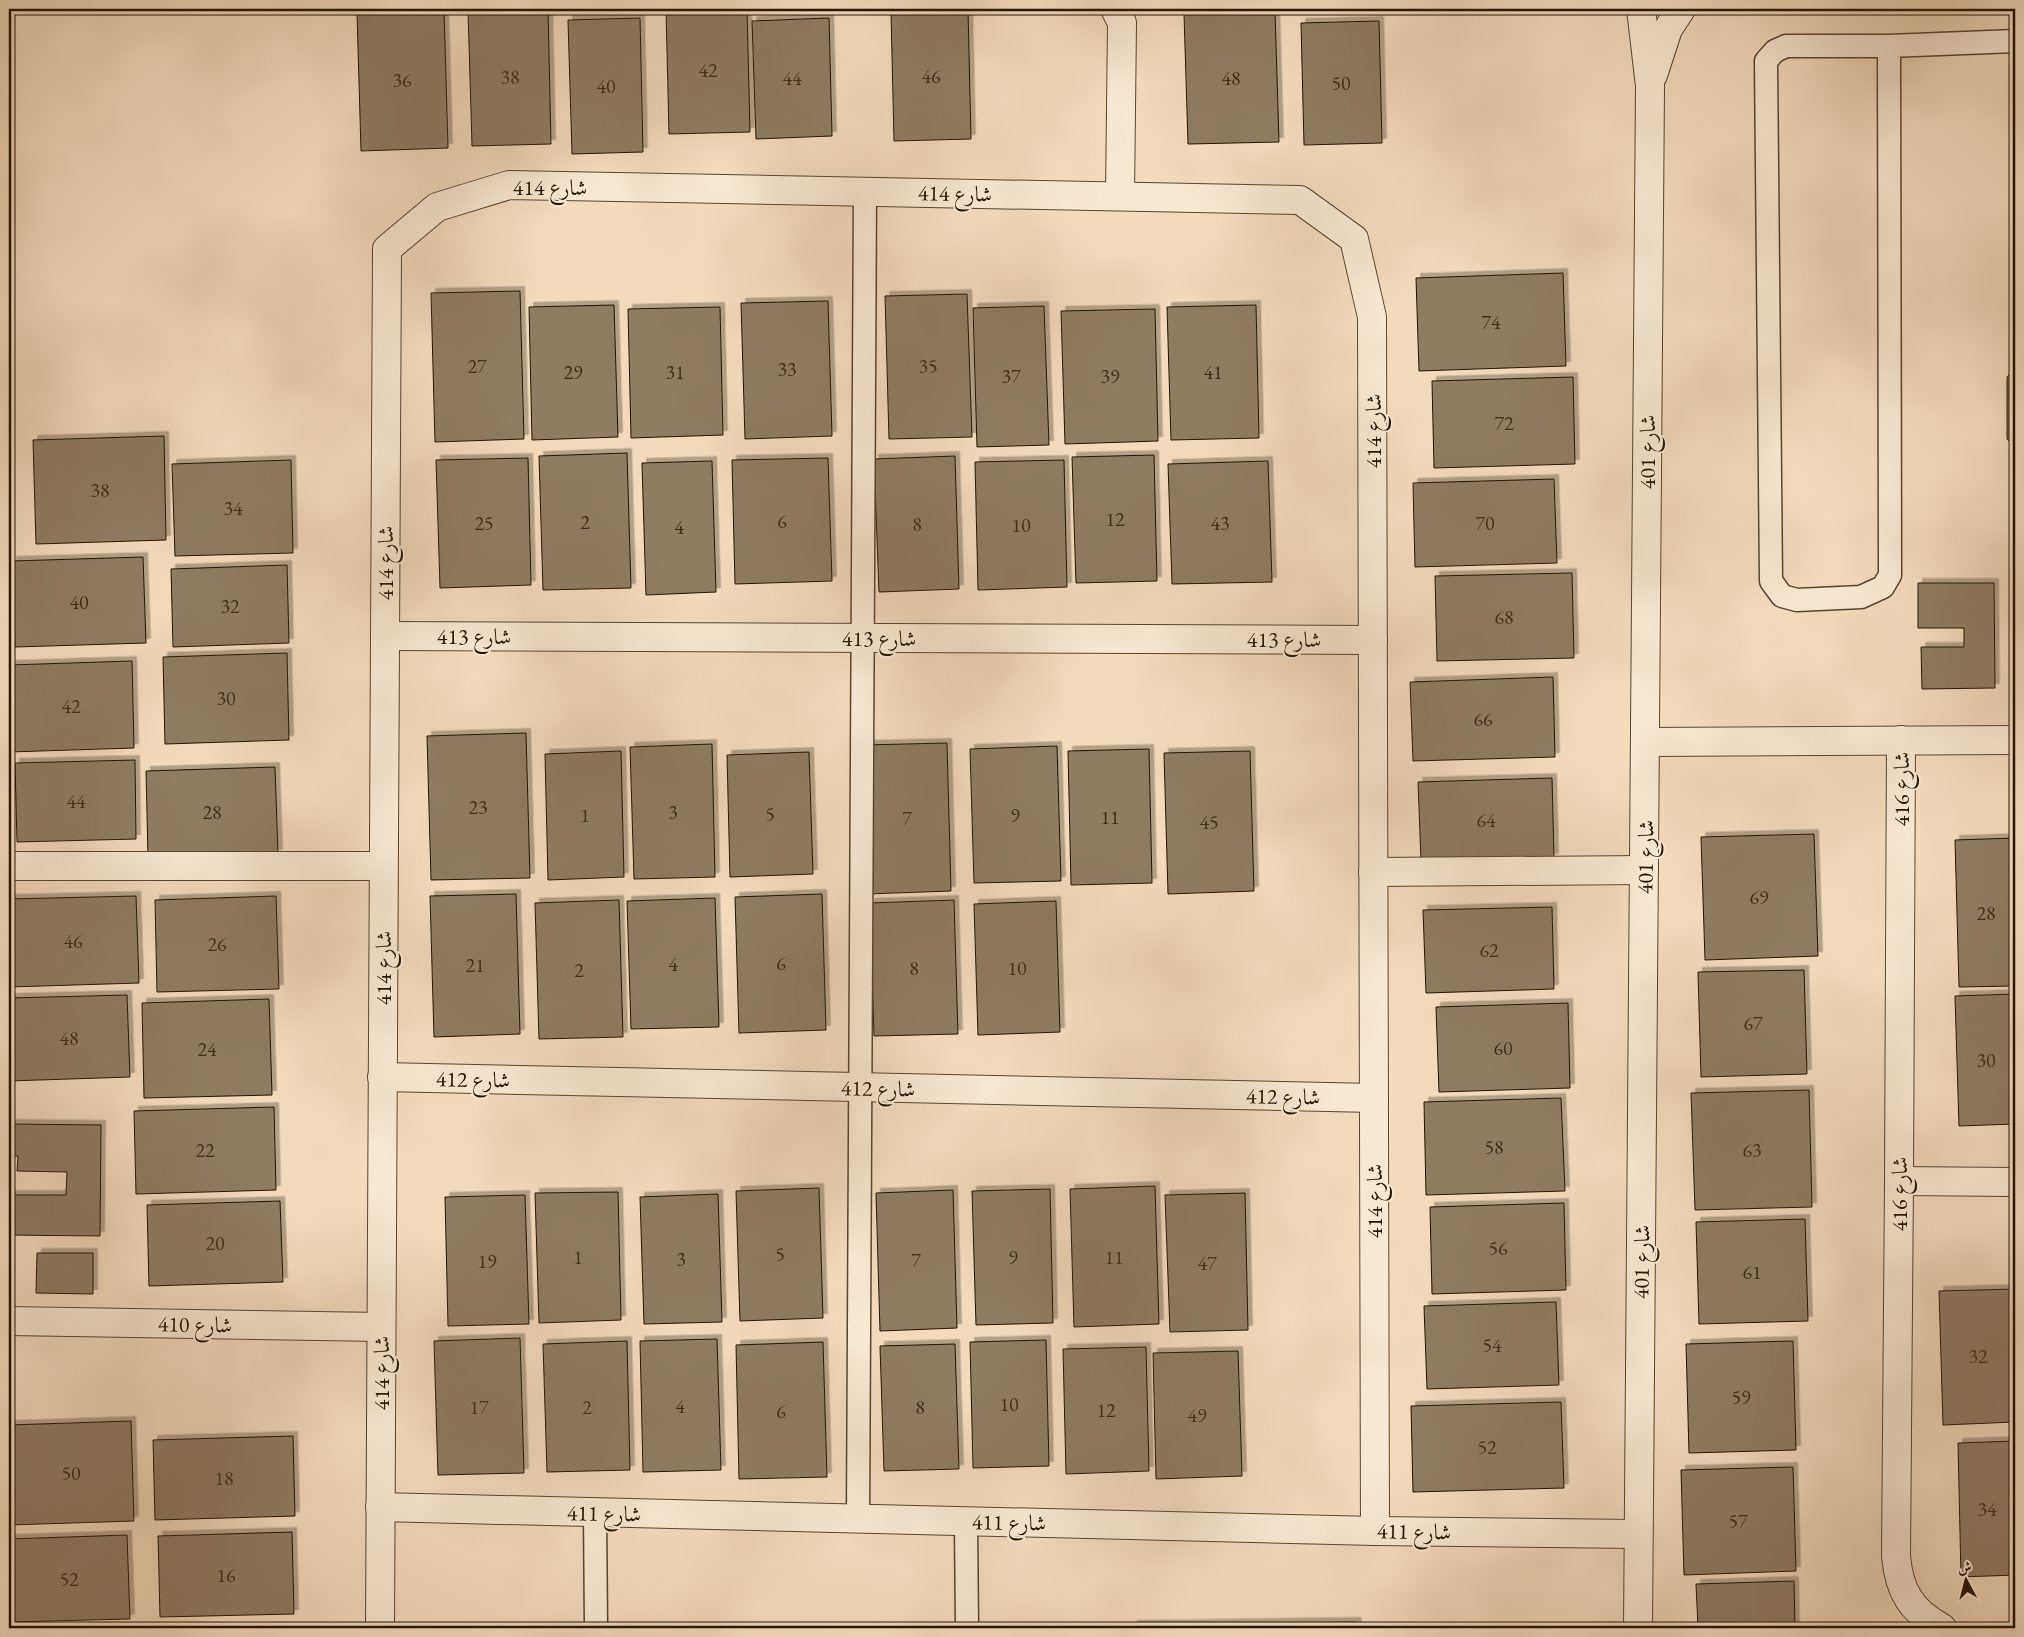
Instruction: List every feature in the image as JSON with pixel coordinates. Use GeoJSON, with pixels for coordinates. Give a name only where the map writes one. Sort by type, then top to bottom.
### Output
{"type":"FeatureCollection","features":[{"type":"Feature","properties":{"kind":"street","name":"شارع 401"},"geometry":{"type":"LineString","coordinates":[[1638,1628],[1650,86],[1641,9]]}},
{"type":"Feature","properties":{"kind":"street","name":"شارع 401"},"geometry":{"type":"LineString","coordinates":[[1650,86],[1668,28],[1681,9]]}},
{"type":"Feature","properties":{"kind":"street"},"geometry":{"type":"LineString","coordinates":[[1120,196],[1123,13]]}},
{"type":"Feature","properties":{"kind":"street","name":"شارع 414"},"geometry":{"type":"LineString","coordinates":[[380,1628],[387,249],[437,207],[509,185],[1300,200],[1354,239],[1372,317],[1375,1531]]}},
{"type":"Feature","properties":{"kind":"street","name":"شارع 413"},"geometry":{"type":"LineString","coordinates":[[384,636],[1373,640]]}},
{"type":"Feature","properties":{"kind":"street","name":"شارع 416"},"geometry":{"type":"LineString","coordinates":[[1901,740],[1900,1181],[1896,1566],[1897,1575],[1904,1592],[1914,1607],[1927,1620],[1942,1628]]}},
{"type":"Feature","properties":{"kind":"street","name":"شارع 416"},"geometry":{"type":"LineString","coordinates":[[1646,742],[2015,740]]}},
{"type":"Feature","properties":{"kind":"street"},"geometry":{"type":"LineString","coordinates":[[9,866],[383,866]]}},
{"type":"Feature","properties":{"kind":"street"},"geometry":{"type":"LineString","coordinates":[[1374,872],[1644,870]]}},
{"type":"Feature","properties":{"kind":"street","name":"شارع 412"},"geometry":{"type":"LineString","coordinates":[[382,1078],[1374,1098]]}},
{"type":"Feature","properties":{"kind":"street"},"geometry":{"type":"LineString","coordinates":[[1900,1181],[2015,1182]]}},
{"type":"Feature","properties":{"kind":"street","name":"شارع 410"},"geometry":{"type":"LineString","coordinates":[[9,1321],[381,1327]]}},
{"type":"Feature","properties":{"kind":"street","name":"شارع 411"},"geometry":{"type":"LineString","coordinates":[[380,1507],[1375,1531],[1638,1534]]}},
{"type":"Feature","properties":{"kind":"lane"},"geometry":{"type":"LineString","coordinates":[[1888,46],[1890,575],[1883,587],[1861,597],[1797,600],[1782,596],[1771,581],[1766,61],[1775,51],[1786,46],[1888,46],[2015,41]]}},
{"type":"Feature","properties":{"kind":"lane"},"geometry":{"type":"LineString","coordinates":[[858,1519],[865,192]]}},
{"type":"Feature","properties":{"kind":"lane"},"geometry":{"type":"LineString","coordinates":[[595,1513],[596,1628]]}},
{"type":"Feature","properties":{"kind":"lane"},"geometry":{"type":"LineString","coordinates":[[966,1521],[967,1628]]}},
{"type":"Feature","properties":{"kind":"building"},"geometry":{"type":"Polygon","coordinates":[[[548,9],[551,144],[472,146],[468,10],[548,9]]]}},
{"type":"Feature","properties":{"kind":"building"},"geometry":{"type":"Polygon","coordinates":[[[666,9],[747,9],[750,132],[669,134],[666,9]]]}},
{"type":"Feature","properties":{"kind":"building"},"geometry":{"type":"Polygon","coordinates":[[[444,10],[448,148],[361,151],[357,13],[444,10]]]}},
{"type":"Feature","properties":{"kind":"building"},"geometry":{"type":"Polygon","coordinates":[[[968,10],[971,139],[894,141],[891,13],[968,10]]]}},
{"type":"Feature","properties":{"kind":"building"},"geometry":{"type":"Polygon","coordinates":[[[1275,12],[1279,142],[1188,144],[1184,14],[1275,12]]]}},
{"type":"Feature","properties":{"kind":"building"},"geometry":{"type":"Polygon","coordinates":[[[640,18],[643,152],[572,154],[568,20],[640,18]]]}},
{"type":"Feature","properties":{"kind":"building"},"geometry":{"type":"Polygon","coordinates":[[[829,18],[832,136],[756,139],[752,21],[829,18]]]}},
{"type":"Feature","properties":{"kind":"building"},"geometry":{"type":"Polygon","coordinates":[[[1379,21],[1382,143],[1304,145],[1301,23],[1379,21]]]}},
{"type":"Feature","properties":{"kind":"building"},"geometry":{"type":"Polygon","coordinates":[[[1563,273],[1566,366],[1419,371],[1416,278],[1563,273]]]}},
{"type":"Feature","properties":{"kind":"building"},"geometry":{"type":"Polygon","coordinates":[[[520,291],[524,439],[435,442],[431,293],[520,291]]]}},
{"type":"Feature","properties":{"kind":"building"},"geometry":{"type":"Polygon","coordinates":[[[967,294],[972,437],[889,439],[885,296],[967,294]]]}},
{"type":"Feature","properties":{"kind":"building"},"geometry":{"type":"Polygon","coordinates":[[[828,301],[832,436],[745,439],[741,303],[828,301]]]}},
{"type":"Feature","properties":{"kind":"building"},"geometry":{"type":"Polygon","coordinates":[[[614,305],[618,437],[532,440],[529,307],[614,305]]]}},
{"type":"Feature","properties":{"kind":"building"},"geometry":{"type":"Polygon","coordinates":[[[1256,305],[1259,438],[1171,440],[1167,307],[1256,305]]]}},
{"type":"Feature","properties":{"kind":"building"},"geometry":{"type":"Polygon","coordinates":[[[1044,306],[1049,445],[977,447],[973,308],[1044,306]]]}},
{"type":"Feature","properties":{"kind":"building"},"geometry":{"type":"Polygon","coordinates":[[[720,307],[723,435],[631,438],[628,309],[720,307]]]}},
{"type":"Feature","properties":{"kind":"building"},"geometry":{"type":"Polygon","coordinates":[[[1155,309],[1158,441],[1065,444],[1061,311],[1155,309]]]}},
{"type":"Feature","properties":{"kind":"building"},"geometry":{"type":"Polygon","coordinates":[[[2015,369],[2015,447],[2007,439],[2007,377],[2015,369]]]}},
{"type":"Feature","properties":{"kind":"building"},"geometry":{"type":"Polygon","coordinates":[[[1573,377],[1575,464],[1434,468],[1432,381],[1573,377]]]}},
{"type":"Feature","properties":{"kind":"building"},"geometry":{"type":"Polygon","coordinates":[[[164,436],[166,540],[36,544],[33,440],[164,436]]]}},
{"type":"Feature","properties":{"kind":"building"},"geometry":{"type":"Polygon","coordinates":[[[627,453],[631,588],[543,590],[539,456],[627,453]]]}},
{"type":"Feature","properties":{"kind":"building"},"geometry":{"type":"Polygon","coordinates":[[[1154,455],[1157,581],[1076,583],[1072,457],[1154,455]]]}},
{"type":"Feature","properties":{"kind":"building"},"geometry":{"type":"Polygon","coordinates":[[[955,456],[959,589],[879,592],[874,459],[955,456]]]}},
{"type":"Feature","properties":{"kind":"building"},"geometry":{"type":"Polygon","coordinates":[[[528,458],[531,585],[440,588],[436,460],[528,458]]]}},
{"type":"Feature","properties":{"kind":"building"},"geometry":{"type":"Polygon","coordinates":[[[828,458],[832,581],[735,584],[732,460],[828,458]]]}},
{"type":"Feature","properties":{"kind":"building"},"geometry":{"type":"Polygon","coordinates":[[[291,460],[293,553],[175,556],[172,464],[291,460]]]}},
{"type":"Feature","properties":{"kind":"building"},"geometry":{"type":"Polygon","coordinates":[[[1064,460],[1067,587],[978,590],[975,462],[1064,460]]]}},
{"type":"Feature","properties":{"kind":"building"},"geometry":{"type":"Polygon","coordinates":[[[712,461],[716,592],[646,595],[642,463],[712,461]]]}},
{"type":"Feature","properties":{"kind":"building"},"geometry":{"type":"Polygon","coordinates":[[[1268,461],[1272,582],[1172,584],[1168,464],[1268,461]]]}},
{"type":"Feature","properties":{"kind":"building"},"geometry":{"type":"Polygon","coordinates":[[[1554,479],[1557,563],[1415,567],[1413,483],[1554,479]]]}},
{"type":"Feature","properties":{"kind":"building"},"geometry":{"type":"Polygon","coordinates":[[[143,557],[146,643],[15,647],[12,561],[143,557]]]}},
{"type":"Feature","properties":{"kind":"building"},"geometry":{"type":"Polygon","coordinates":[[[287,565],[289,643],[173,647],[171,569],[287,565]]]}},
{"type":"Feature","properties":{"kind":"building"},"geometry":{"type":"Polygon","coordinates":[[[1572,573],[1574,658],[1437,661],[1435,576],[1572,573]]]}},
{"type":"Feature","properties":{"kind":"building"},"geometry":{"type":"Polygon","coordinates":[[[1918,583],[1994,583],[1995,688],[1922,689],[1921,647],[1964,647],[1964,628],[1918,628],[1918,583]]]}},
{"type":"Feature","properties":{"kind":"building"},"geometry":{"type":"Polygon","coordinates":[[[287,653],[289,740],[165,744],[163,657],[287,653]]]}},
{"type":"Feature","properties":{"kind":"building"},"geometry":{"type":"Polygon","coordinates":[[[132,661],[134,748],[9,752],[9,665],[132,661]]]}},
{"type":"Feature","properties":{"kind":"building"},"geometry":{"type":"Polygon","coordinates":[[[1553,677],[1555,757],[1413,761],[1410,682],[1553,677]]]}},
{"type":"Feature","properties":{"kind":"building"},"geometry":{"type":"Polygon","coordinates":[[[526,733],[530,878],[431,880],[427,736],[526,733]]]}},
{"type":"Feature","properties":{"kind":"building"},"geometry":{"type":"Polygon","coordinates":[[[947,743],[951,891],[867,894],[863,745],[947,743]]]}},
{"type":"Feature","properties":{"kind":"building"},"geometry":{"type":"Polygon","coordinates":[[[712,744],[715,877],[634,879],[630,747],[712,744]]]}},
{"type":"Feature","properties":{"kind":"building"},"geometry":{"type":"Polygon","coordinates":[[[1057,746],[1061,881],[974,883],[970,749],[1057,746]]]}},
{"type":"Feature","properties":{"kind":"building"},"geometry":{"type":"Polygon","coordinates":[[[1149,749],[1152,883],[1071,885],[1068,751],[1149,749]]]}},
{"type":"Feature","properties":{"kind":"building"},"geometry":{"type":"Polygon","coordinates":[[[621,751],[624,877],[548,880],[545,754],[621,751]]]}},
{"type":"Feature","properties":{"kind":"building"},"geometry":{"type":"Polygon","coordinates":[[[1250,751],[1254,891],[1168,894],[1164,753],[1250,751]]]}},
{"type":"Feature","properties":{"kind":"building"},"geometry":{"type":"Polygon","coordinates":[[[809,752],[813,874],[730,877],[727,755],[809,752]]]}},
{"type":"Feature","properties":{"kind":"building"},"geometry":{"type":"Polygon","coordinates":[[[135,760],[136,839],[17,842],[15,763],[135,760]]]}},
{"type":"Feature","properties":{"kind":"building"},"geometry":{"type":"Polygon","coordinates":[[[275,767],[278,854],[148,858],[146,771],[275,767]]]}},
{"type":"Feature","properties":{"kind":"building"},"geometry":{"type":"Polygon","coordinates":[[[1552,778],[1554,858],[1421,861],[1418,782],[1552,778]]]}},
{"type":"Feature","properties":{"kind":"building"},"geometry":{"type":"Polygon","coordinates":[[[1814,834],[1818,956],[1705,960],[1701,837],[1814,834]]]}},
{"type":"Feature","properties":{"kind":"building"},"geometry":{"type":"Polygon","coordinates":[[[2015,838],[2015,986],[1959,987],[1955,840],[2015,838]]]}},
{"type":"Feature","properties":{"kind":"building"},"geometry":{"type":"Polygon","coordinates":[[[516,894],[520,1034],[434,1037],[430,896],[516,894]]]}},
{"type":"Feature","properties":{"kind":"building"},"geometry":{"type":"Polygon","coordinates":[[[822,894],[826,1030],[739,1033],[735,897],[822,894]]]}},
{"type":"Feature","properties":{"kind":"building"},"geometry":{"type":"Polygon","coordinates":[[[136,896],[139,983],[9,987],[9,899],[136,896]]]}},
{"type":"Feature","properties":{"kind":"building"},"geometry":{"type":"Polygon","coordinates":[[[276,896],[279,989],[157,992],[155,900],[276,896]]]}},
{"type":"Feature","properties":{"kind":"building"},"geometry":{"type":"Polygon","coordinates":[[[715,898],[719,1027],[631,1029],[627,901],[715,898]]]}},
{"type":"Feature","properties":{"kind":"building"},"geometry":{"type":"Polygon","coordinates":[[[619,900],[623,1037],[539,1039],[535,903],[619,900]]]}},
{"type":"Feature","properties":{"kind":"building"},"geometry":{"type":"Polygon","coordinates":[[[954,900],[958,1034],[874,1036],[870,903],[954,900]]]}},
{"type":"Feature","properties":{"kind":"building"},"geometry":{"type":"Polygon","coordinates":[[[1056,901],[1060,1032],[978,1035],[974,904],[1056,901]]]}},
{"type":"Feature","properties":{"kind":"building"},"geometry":{"type":"Polygon","coordinates":[[[1552,907],[1554,989],[1426,993],[1423,910],[1552,907]]]}},
{"type":"Feature","properties":{"kind":"building"},"geometry":{"type":"Polygon","coordinates":[[[1804,970],[1807,1074],[1701,1077],[1698,972],[1804,970]]]}},
{"type":"Feature","properties":{"kind":"building"},"geometry":{"type":"Polygon","coordinates":[[[2015,994],[2015,1124],[1959,1126],[1955,996],[2015,994]]]}},
{"type":"Feature","properties":{"kind":"building"},"geometry":{"type":"Polygon","coordinates":[[[127,995],[130,1077],[9,1081],[9,998],[127,995]]]}},
{"type":"Feature","properties":{"kind":"building"},"geometry":{"type":"Polygon","coordinates":[[[269,999],[272,1095],[144,1098],[142,1003],[269,999]]]}},
{"type":"Feature","properties":{"kind":"building"},"geometry":{"type":"Polygon","coordinates":[[[1568,1003],[1570,1088],[1439,1092],[1436,1007],[1568,1003]]]}},
{"type":"Feature","properties":{"kind":"building"},"geometry":{"type":"Polygon","coordinates":[[[1809,1090],[1812,1207],[1695,1210],[1691,1093],[1809,1090]]]}},
{"type":"Feature","properties":{"kind":"building"},"geometry":{"type":"Polygon","coordinates":[[[1561,1098],[1565,1191],[1426,1195],[1424,1102],[1561,1098]]]}},
{"type":"Feature","properties":{"kind":"building"},"geometry":{"type":"Polygon","coordinates":[[[274,1107],[276,1190],[136,1194],[134,1111],[274,1107]]]}},
{"type":"Feature","properties":{"kind":"building"},"geometry":{"type":"Polygon","coordinates":[[[9,1124],[101,1125],[100,1236],[9,1235],[9,1195],[66,1195],[67,1172],[17,1171],[18,1156],[9,1156],[9,1124]]]}},
{"type":"Feature","properties":{"kind":"building"},"geometry":{"type":"Polygon","coordinates":[[[1155,1186],[1159,1324],[1074,1327],[1070,1189],[1155,1186]]]}},
{"type":"Feature","properties":{"kind":"building"},"geometry":{"type":"Polygon","coordinates":[[[819,1188],[823,1318],[740,1321],[736,1191],[819,1188]]]}},
{"type":"Feature","properties":{"kind":"building"},"geometry":{"type":"Polygon","coordinates":[[[1050,1189],[1053,1323],[976,1325],[972,1191],[1050,1189]]]}},
{"type":"Feature","properties":{"kind":"building"},"geometry":{"type":"Polygon","coordinates":[[[953,1190],[957,1328],[880,1331],[876,1193],[953,1190]]]}},
{"type":"Feature","properties":{"kind":"building"},"geometry":{"type":"Polygon","coordinates":[[[618,1192],[621,1320],[539,1323],[535,1193],[618,1192]]]}},
{"type":"Feature","properties":{"kind":"building"},"geometry":{"type":"Polygon","coordinates":[[[1245,1193],[1248,1330],[1170,1332],[1165,1195],[1245,1193]]]}},
{"type":"Feature","properties":{"kind":"building"},"geometry":{"type":"Polygon","coordinates":[[[718,1194],[722,1322],[644,1324],[640,1197],[718,1194]]]}},
{"type":"Feature","properties":{"kind":"building"},"geometry":{"type":"Polygon","coordinates":[[[525,1195],[529,1324],[448,1326],[445,1197],[525,1195]]]}},
{"type":"Feature","properties":{"kind":"building"},"geometry":{"type":"Polygon","coordinates":[[[280,1201],[283,1282],[149,1286],[147,1205],[280,1201]]]}},
{"type":"Feature","properties":{"kind":"building"},"geometry":{"type":"Polygon","coordinates":[[[1564,1203],[1566,1290],[1432,1294],[1430,1207],[1564,1203]]]}},
{"type":"Feature","properties":{"kind":"building"},"geometry":{"type":"Polygon","coordinates":[[[1805,1219],[1808,1321],[1699,1324],[1696,1222],[1805,1219]]]}},
{"type":"Feature","properties":{"kind":"building"},"geometry":{"type":"Polygon","coordinates":[[[37,1253],[93,1253],[93,1294],[36,1293],[37,1253]]]}},
{"type":"Feature","properties":{"kind":"building"},"geometry":{"type":"Polygon","coordinates":[[[2015,1289],[2015,1422],[1943,1425],[1939,1291],[2015,1289]]]}},
{"type":"Feature","properties":{"kind":"building"},"geometry":{"type":"Polygon","coordinates":[[[1556,1302],[1559,1385],[1427,1389],[1424,1306],[1556,1302]]]}},
{"type":"Feature","properties":{"kind":"building"},"geometry":{"type":"Polygon","coordinates":[[[520,1338],[524,1473],[438,1475],[434,1341],[520,1338]]]}},
{"type":"Feature","properties":{"kind":"building"},"geometry":{"type":"Polygon","coordinates":[[[717,1339],[721,1470],[643,1472],[640,1341],[717,1339]]]}},
{"type":"Feature","properties":{"kind":"building"},"geometry":{"type":"Polygon","coordinates":[[[1046,1340],[1049,1466],[973,1468],[970,1342],[1046,1340]]]}},
{"type":"Feature","properties":{"kind":"building"},"geometry":{"type":"Polygon","coordinates":[[[627,1341],[630,1470],[547,1472],[543,1344],[627,1341]]]}},
{"type":"Feature","properties":{"kind":"building"},"geometry":{"type":"Polygon","coordinates":[[[1793,1341],[1796,1450],[1689,1453],[1686,1344],[1793,1341]]]}},
{"type":"Feature","properties":{"kind":"building"},"geometry":{"type":"Polygon","coordinates":[[[823,1342],[827,1477],[739,1479],[736,1345],[823,1342]]]}},
{"type":"Feature","properties":{"kind":"building"},"geometry":{"type":"Polygon","coordinates":[[[955,1344],[959,1469],[884,1471],[880,1346],[955,1344]]]}},
{"type":"Feature","properties":{"kind":"building"},"geometry":{"type":"Polygon","coordinates":[[[1146,1347],[1149,1471],[1066,1474],[1063,1349],[1146,1347]]]}},
{"type":"Feature","properties":{"kind":"building"},"geometry":{"type":"Polygon","coordinates":[[[1238,1351],[1242,1476],[1156,1479],[1153,1353],[1238,1351]]]}},
{"type":"Feature","properties":{"kind":"building"},"geometry":{"type":"Polygon","coordinates":[[[1561,1402],[1564,1488],[1413,1492],[1411,1406],[1561,1402]]]}},
{"type":"Feature","properties":{"kind":"building"},"geometry":{"type":"Polygon","coordinates":[[[131,1421],[134,1521],[9,1525],[9,1425],[131,1421]]]}},
{"type":"Feature","properties":{"kind":"building"},"geometry":{"type":"Polygon","coordinates":[[[293,1436],[295,1516],[155,1520],[153,1440],[293,1436]]]}},
{"type":"Feature","properties":{"kind":"building"},"geometry":{"type":"Polygon","coordinates":[[[2015,1441],[2015,1575],[1961,1577],[1958,1443],[2015,1441]]]}},
{"type":"Feature","properties":{"kind":"building"},"geometry":{"type":"Polygon","coordinates":[[[1793,1467],[1796,1571],[1684,1575],[1681,1470],[1793,1467]]]}},
{"type":"Feature","properties":{"kind":"building"},"geometry":{"type":"Polygon","coordinates":[[[292,1532],[294,1614],[160,1617],[158,1536],[292,1532]]]}},
{"type":"Feature","properties":{"kind":"building"},"geometry":{"type":"Polygon","coordinates":[[[127,1535],[130,1619],[9,1622],[9,1539],[127,1535]]]}},
{"type":"Feature","properties":{"kind":"building"},"geometry":{"type":"Polygon","coordinates":[[[1794,1581],[1795,1628],[1698,1628],[1696,1584],[1794,1581]]]}},
{"type":"Feature","properties":{"kind":"building"},"geometry":{"type":"Polygon","coordinates":[[[1356,1622],[1357,1628],[1133,1628],[1133,1625],[1356,1622]]]}}]}
